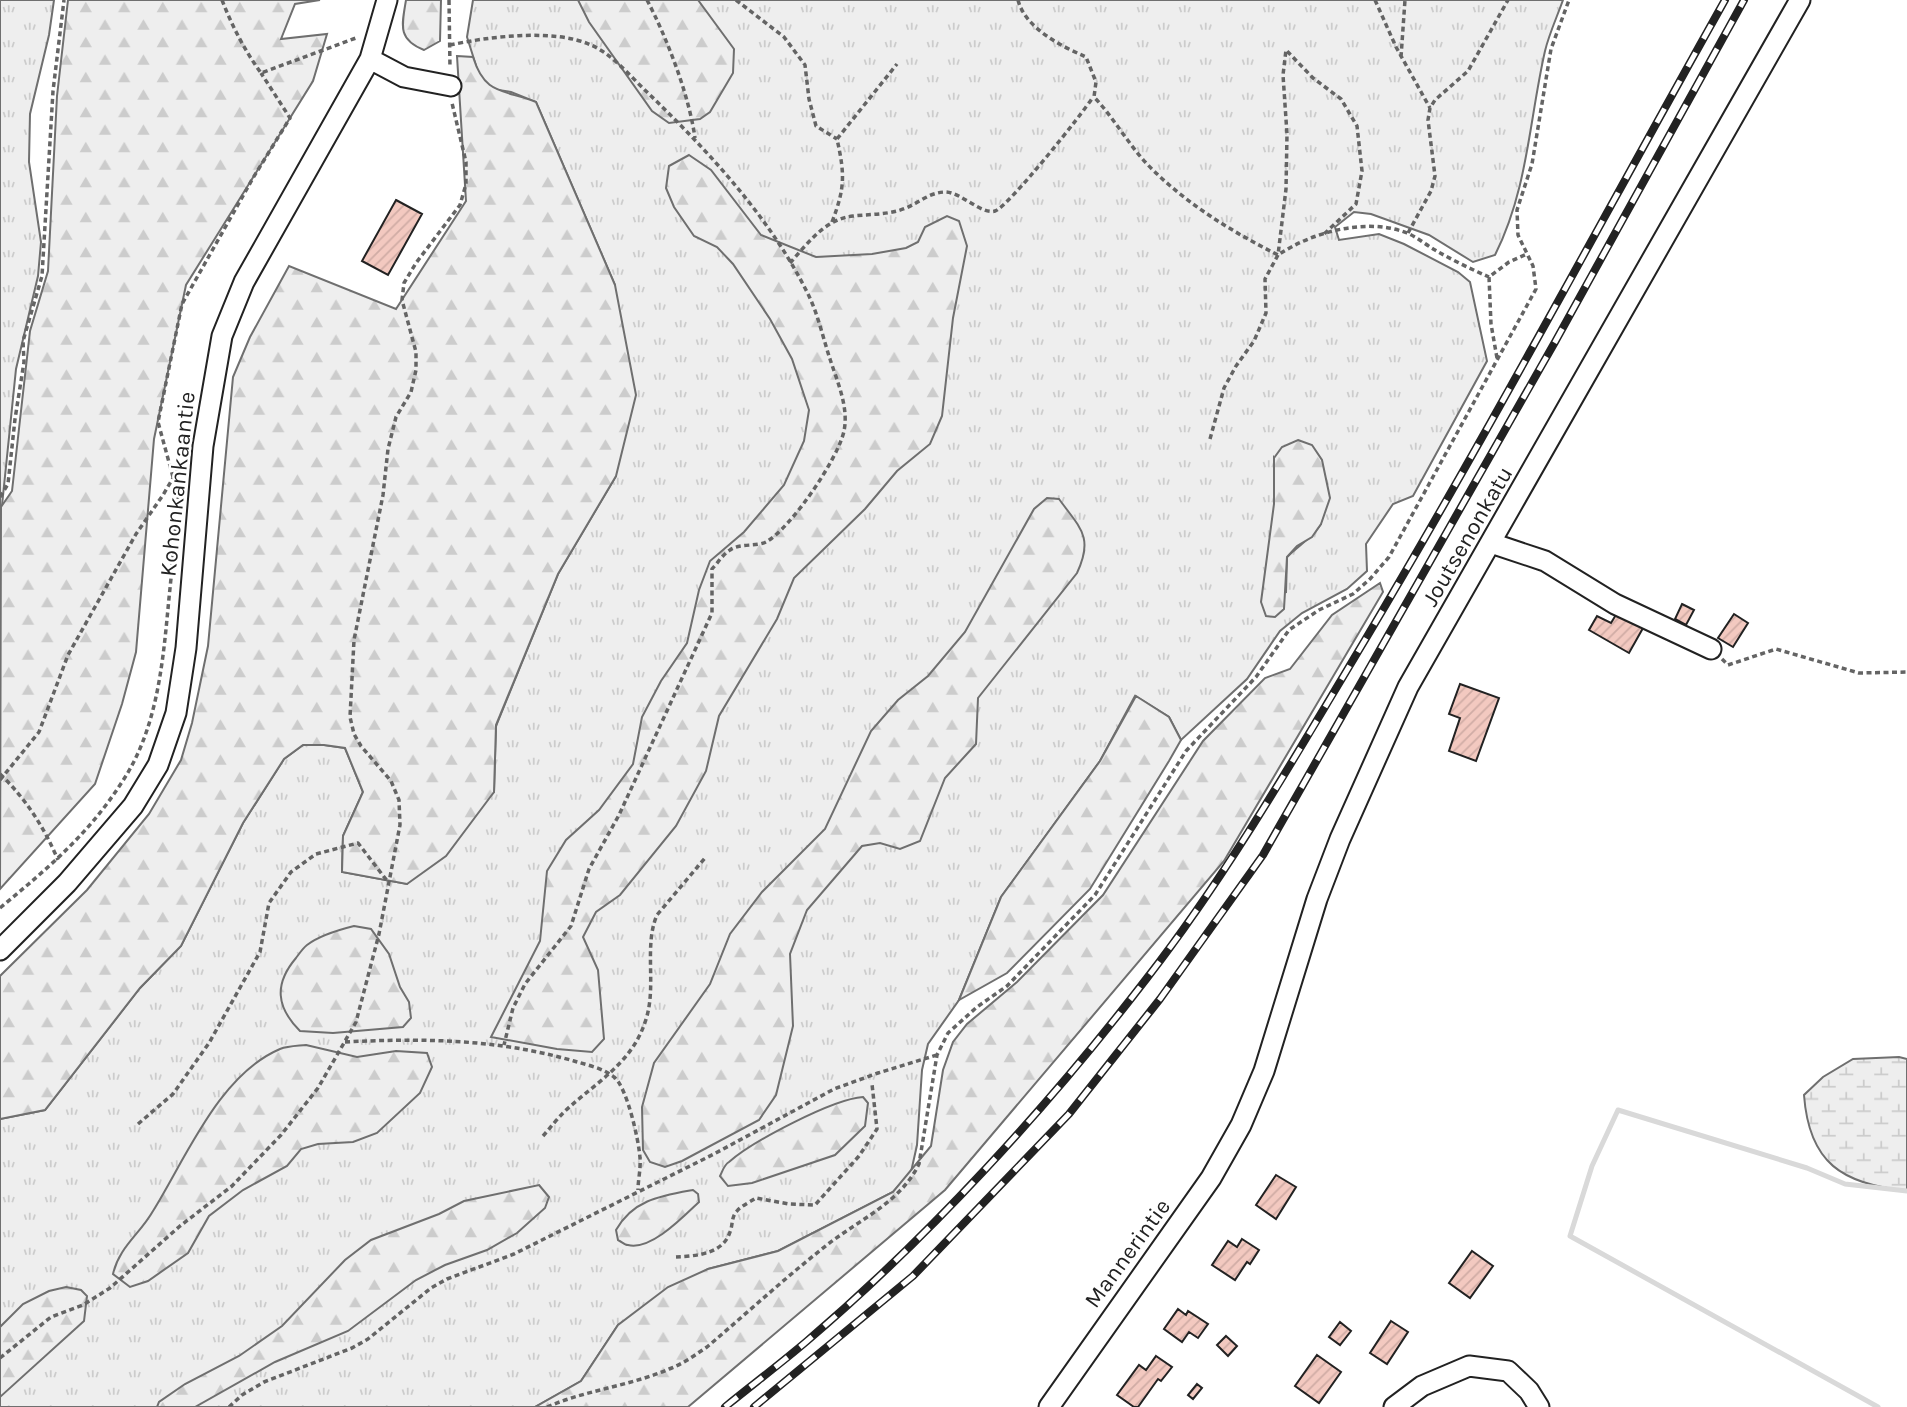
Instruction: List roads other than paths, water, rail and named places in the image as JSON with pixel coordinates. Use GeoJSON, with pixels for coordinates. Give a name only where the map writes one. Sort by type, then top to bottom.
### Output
{"type":"FeatureCollection","features":[{"type":"Feature","properties":{"kind":"street","name":"Kohonkankaantie"},"geometry":{"type":"LineString","coordinates":[[0,950],[67,883],[133,807],[158,765],[177,713],[186,648],[204,446],[222,336],[244,282],[370,59],[387,0]]}},
{"type":"Feature","properties":{"kind":"street","name":"Joutsenonkatu"},"geometry":{"type":"LineString","coordinates":[[1241,1125],[1265,1071],[1317,899],[1340,839],[1408,687],[1800,0]]}},
{"type":"Feature","properties":{"kind":"street"},"geometry":{"type":"LineString","coordinates":[[370,59],[404,77],[451,86]]}},
{"type":"Feature","properties":{"kind":"street"},"geometry":{"type":"LineString","coordinates":[[1491,543],[1545,561],[1615,604],[1711,649]]}},
{"type":"Feature","properties":{"kind":"street","name":"Mannerintie"},"geometry":{"type":"LineString","coordinates":[[1049,1407],[1211,1178],[1241,1125]]}},
{"type":"Feature","properties":{"kind":"street"},"geometry":{"type":"LineString","coordinates":[[1394,1407],[1422,1386],[1469,1366],[1508,1371],[1529,1391],[1539,1407]]}},
{"type":"Feature","properties":{"kind":"waterway"},"geometry":{"type":"LineString","coordinates":[[1878,1407],[1570,1236],[1592,1166],[1618,1110],[1807,1168],[1845,1184],[1907,1191]]}},
{"type":"Feature","properties":{"kind":"railway"},"geometry":{"type":"LineString","coordinates":[[725,1407],[853,1301],[943,1214],[1069,1074],[1177,938],[1261,812],[1411,561],[1725,0]]}},
{"type":"Feature","properties":{"kind":"railway"},"geometry":{"type":"LineString","coordinates":[[754,1407],[913,1276],[1069,1114],[1160,999],[1263,855],[1555,342],[1744,0]]}}]}
